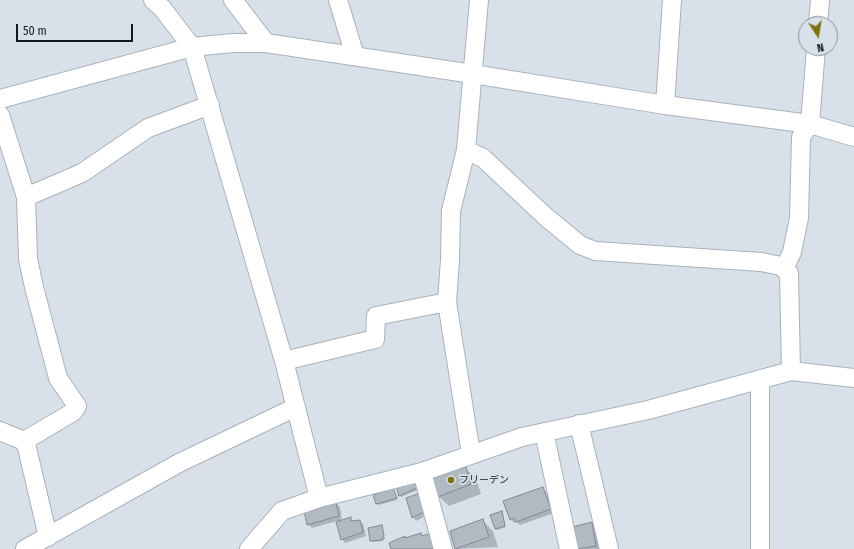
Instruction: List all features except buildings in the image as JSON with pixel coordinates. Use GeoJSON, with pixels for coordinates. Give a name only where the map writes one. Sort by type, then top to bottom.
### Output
{"type":"FeatureCollection","features":[{"type":"Feature","properties":{"kind":"street"},"geometry":{"type":"LineString","coordinates":[[153,0],[162,8],[192,47],[284,361],[319,498]]}},
{"type":"Feature","properties":{"kind":"street"},"geometry":{"type":"LineString","coordinates":[[233,0],[266,43]]}},
{"type":"Feature","properties":{"kind":"street"},"geometry":{"type":"LineString","coordinates":[[338,0],[355,56]]}},
{"type":"Feature","properties":{"kind":"street"},"geometry":{"type":"LineString","coordinates":[[471,454],[447,302],[451,211],[466,150],[480,0]]}},
{"type":"Feature","properties":{"kind":"street"},"geometry":{"type":"LineString","coordinates":[[665,105],[672,0]]}},
{"type":"Feature","properties":{"kind":"street"},"geometry":{"type":"LineString","coordinates":[[819,16],[820,0]]}},
{"type":"Feature","properties":{"kind":"street"},"geometry":{"type":"LineString","coordinates":[[0,99],[192,47],[233,43],[266,43],[665,105],[810,124],[854,136]]}},
{"type":"Feature","properties":{"kind":"street"},"geometry":{"type":"LineString","coordinates":[[784,268],[792,252],[799,218],[801,137],[810,124],[815,56]]}},
{"type":"Feature","properties":{"kind":"street"},"geometry":{"type":"LineString","coordinates":[[26,197],[82,174],[148,128],[210,105]]}},
{"type":"Feature","properties":{"kind":"street"},"geometry":{"type":"LineString","coordinates":[[0,115],[26,197],[28,259],[58,378],[77,406],[73,412],[24,440]]}},
{"type":"Feature","properties":{"kind":"street"},"geometry":{"type":"LineString","coordinates":[[466,150],[483,158],[546,217],[580,244],[595,251],[761,262],[784,268],[789,273],[791,371]]}},
{"type":"Feature","properties":{"kind":"street"},"geometry":{"type":"LineString","coordinates":[[284,361],[375,338],[376,316],[447,302]]}},
{"type":"Feature","properties":{"kind":"street"},"geometry":{"type":"LineString","coordinates":[[249,549],[282,511],[319,498],[422,472],[471,454],[544,432],[648,410],[791,371],[854,378]]}},
{"type":"Feature","properties":{"kind":"street"},"geometry":{"type":"LineString","coordinates":[[760,379],[760,549]]}},
{"type":"Feature","properties":{"kind":"street"},"geometry":{"type":"LineString","coordinates":[[25,549],[179,463],[296,407]]}},
{"type":"Feature","properties":{"kind":"street"},"geometry":{"type":"LineString","coordinates":[[579,424],[609,549]]}},
{"type":"Feature","properties":{"kind":"street"},"geometry":{"type":"LineString","coordinates":[[0,431],[24,440],[48,536]]}},
{"type":"Feature","properties":{"kind":"street"},"geometry":{"type":"LineString","coordinates":[[544,432],[569,549]]}},
{"type":"Feature","properties":{"kind":"street"},"geometry":{"type":"LineString","coordinates":[[422,472],[443,549]]}},
{"type":"Feature","properties":{"kind":"place","name":"フリーデン"},"geometry":{"type":"Point","coordinates":[451,480]}}]}
